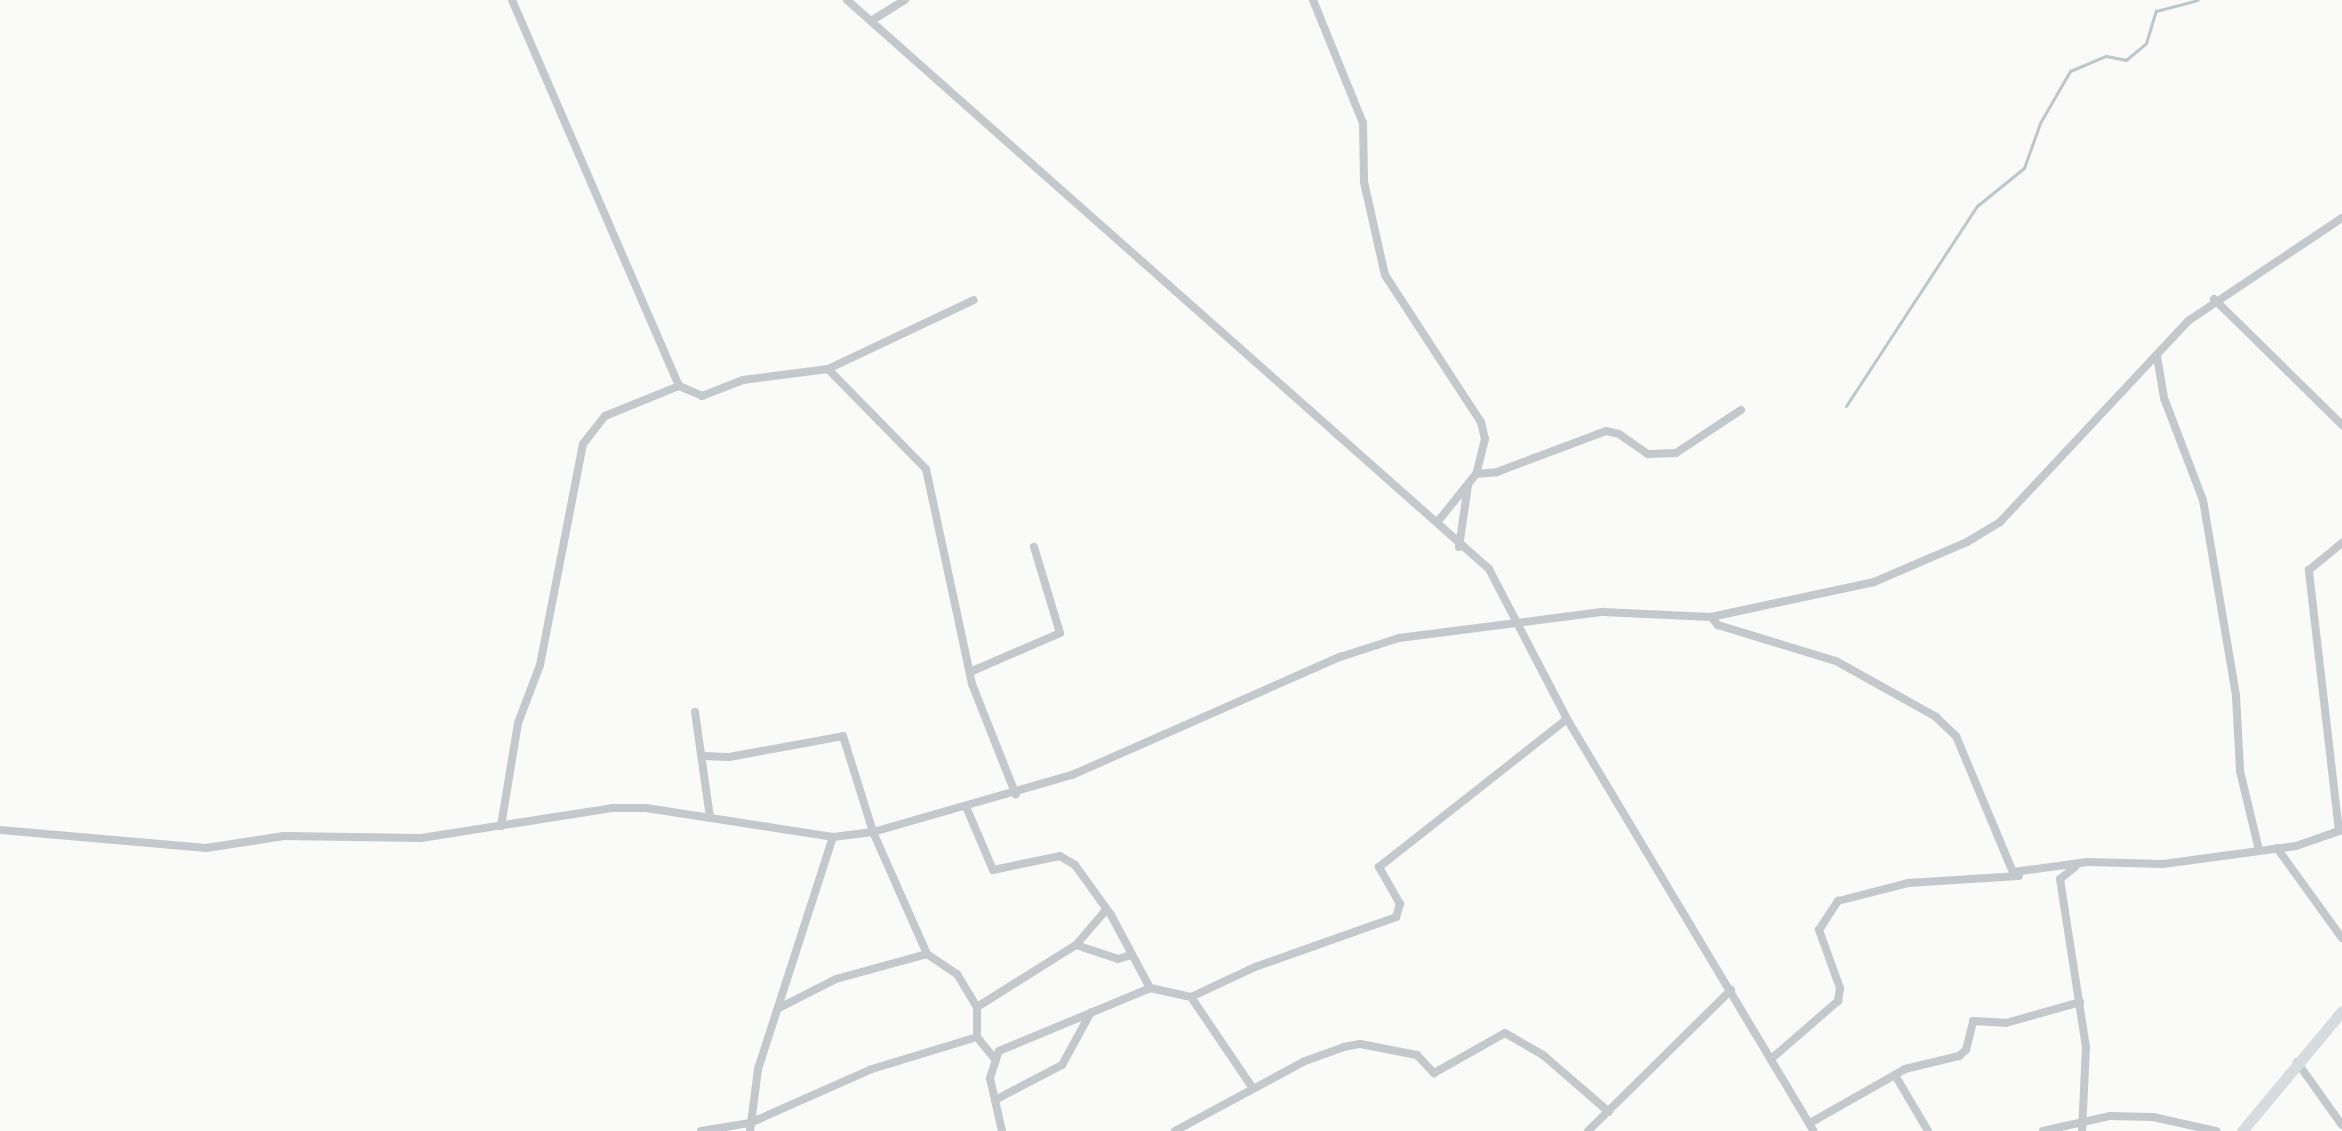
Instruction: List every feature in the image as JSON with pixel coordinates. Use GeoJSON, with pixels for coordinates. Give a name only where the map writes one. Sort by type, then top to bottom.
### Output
{"type":"FeatureCollection","features":[{"type":"Feature","properties":{"kind":"street"},"geometry":{"type":"LineString","coordinates":[[512,0],[679,386],[702,396],[743,380],[828,369],[974,300]]}},
{"type":"Feature","properties":{"kind":"street"},"geometry":{"type":"LineString","coordinates":[[847,0],[1439,520],[1459,547],[1489,569],[1511,610],[1513,624],[1567,719],[1812,1127],[1895,1075],[1959,1056],[1966,1050],[1973,1021],[2006,1023],[2080,1002]]}},
{"type":"Feature","properties":{"kind":"street"},"geometry":{"type":"LineString","coordinates":[[871,21],[905,0]]}},
{"type":"Feature","properties":{"kind":"street"},"geometry":{"type":"LineString","coordinates":[[1313,0],[1363,123],[1364,182],[1385,275],[1481,422],[1485,439],[1476,474],[1439,520]]}},
{"type":"Feature","properties":{"kind":"street"},"geometry":{"type":"LineString","coordinates":[[0,830],[206,848],[284,836],[421,838],[612,808],[710,818],[833,837],[873,832],[1016,795],[1340,657],[1399,638],[1603,612],[1711,617],[1874,582],[1967,542],[2000,522],[2214,299],[2342,218]]}},
{"type":"Feature","properties":{"kind":"street"},"geometry":{"type":"LineString","coordinates":[[2214,299],[2342,425]]}},
{"type":"Feature","properties":{"kind":"street"},"geometry":{"type":"LineString","coordinates":[[2157,356],[2164,398],[2203,500],[2236,696],[2240,771],[2259,850]]}},
{"type":"Feature","properties":{"kind":"street"},"geometry":{"type":"LineString","coordinates":[[828,369],[926,469],[933,522],[970,672],[1016,795]]}},
{"type":"Feature","properties":{"kind":"street"},"geometry":{"type":"LineString","coordinates":[[501,826],[518,723],[540,665],[583,444],[605,416],[679,386]]}},
{"type":"Feature","properties":{"kind":"street"},"geometry":{"type":"LineString","coordinates":[[1476,474],[1497,472],[1606,431],[1619,434],[1648,454],[1676,453],[1741,410]]}},
{"type":"Feature","properties":{"kind":"street"},"geometry":{"type":"LineString","coordinates":[[1459,547],[1468,485]]}},
{"type":"Feature","properties":{"kind":"street"},"geometry":{"type":"LineString","coordinates":[[1711,617],[1718,625],[1836,661],[1936,717],[1956,736],[2013,872],[2087,862],[2163,864],[2277,848],[2340,830],[2309,570],[2342,543]]}},
{"type":"Feature","properties":{"kind":"street"},"geometry":{"type":"LineString","coordinates":[[970,672],[1060,633],[1034,547]]}},
{"type":"Feature","properties":{"kind":"street"},"geometry":{"type":"LineString","coordinates":[[695,712],[710,818]]}},
{"type":"Feature","properties":{"kind":"street"},"geometry":{"type":"LineString","coordinates":[[993,1057],[1150,988],[1191,997],[1255,967],[1396,917],[1400,904],[1379,867],[1567,719]]}},
{"type":"Feature","properties":{"kind":"street"},"geometry":{"type":"LineString","coordinates":[[703,756],[729,757],[843,736],[873,832],[927,954],[957,974],[977,1007],[977,1037],[993,1057],[990,1078],[1002,1131]]}},
{"type":"Feature","properties":{"kind":"street"},"geometry":{"type":"LineString","coordinates":[[967,809],[993,870],[1060,856],[1075,865],[1150,988]]}},
{"type":"Feature","properties":{"kind":"street"},"geometry":{"type":"LineString","coordinates":[[750,1127],[758,1069],[779,1008],[788,964],[807,929],[833,837]]}},
{"type":"Feature","properties":{"kind":"street"},"geometry":{"type":"LineString","coordinates":[[2277,848],[2342,938]]}},
{"type":"Feature","properties":{"kind":"street"},"geometry":{"type":"LineString","coordinates":[[1771,1059],[1838,1001],[1840,988],[1819,930],[1838,901],[1908,883],[2063,873],[2087,862]]}},
{"type":"Feature","properties":{"kind":"street"},"geometry":{"type":"LineString","coordinates":[[2063,873],[2060,893],[2086,1047],[2082,1131]]}},
{"type":"Feature","properties":{"kind":"street"},"geometry":{"type":"LineString","coordinates":[[977,1007],[1076,945],[1105,911]]}},
{"type":"Feature","properties":{"kind":"street"},"geometry":{"type":"LineString","coordinates":[[1076,945],[1118,959],[1131,955]]}},
{"type":"Feature","properties":{"kind":"street"},"geometry":{"type":"LineString","coordinates":[[779,1008],[836,979],[927,954]]}},
{"type":"Feature","properties":{"kind":"street"},"geometry":{"type":"LineString","coordinates":[[1588,1131],[1731,990]]}},
{"type":"Feature","properties":{"kind":"street"},"geometry":{"type":"LineString","coordinates":[[1191,997],[1252,1087]]}},
{"type":"Feature","properties":{"kind":"street"},"geometry":{"type":"LineString","coordinates":[[2242,1131],[2342,1011]]}},
{"type":"Feature","properties":{"kind":"street"},"geometry":{"type":"LineString","coordinates":[[995,1100],[1062,1065],[1091,1012]]}},
{"type":"Feature","properties":{"kind":"street"},"geometry":{"type":"LineString","coordinates":[[1175,1131],[1305,1061],[1360,1044],[1417,1055],[1434,1073],[1505,1033],[1543,1055],[1609,1112]]}},
{"type":"Feature","properties":{"kind":"street"},"geometry":{"type":"LineString","coordinates":[[701,1131],[750,1127],[872,1069],[977,1037]]}},
{"type":"Feature","properties":{"kind":"street"},"geometry":{"type":"LineString","coordinates":[[2297,1062],[2342,1125]]}},
{"type":"Feature","properties":{"kind":"street"},"geometry":{"type":"LineString","coordinates":[[1895,1075],[1928,1131]]}},
{"type":"Feature","properties":{"kind":"street"},"geometry":{"type":"LineString","coordinates":[[2043,1131],[2082,1119],[2153,1117],[2216,1131]]}},
{"type":"Feature","properties":{"kind":"waterway"},"geometry":{"type":"LineString","coordinates":[[1846,406],[1977,206],[2024,168],[2040,123],[2070,71],[2106,56],[2126,60],[2146,43],[2156,11],[2198,0]]}}]}
